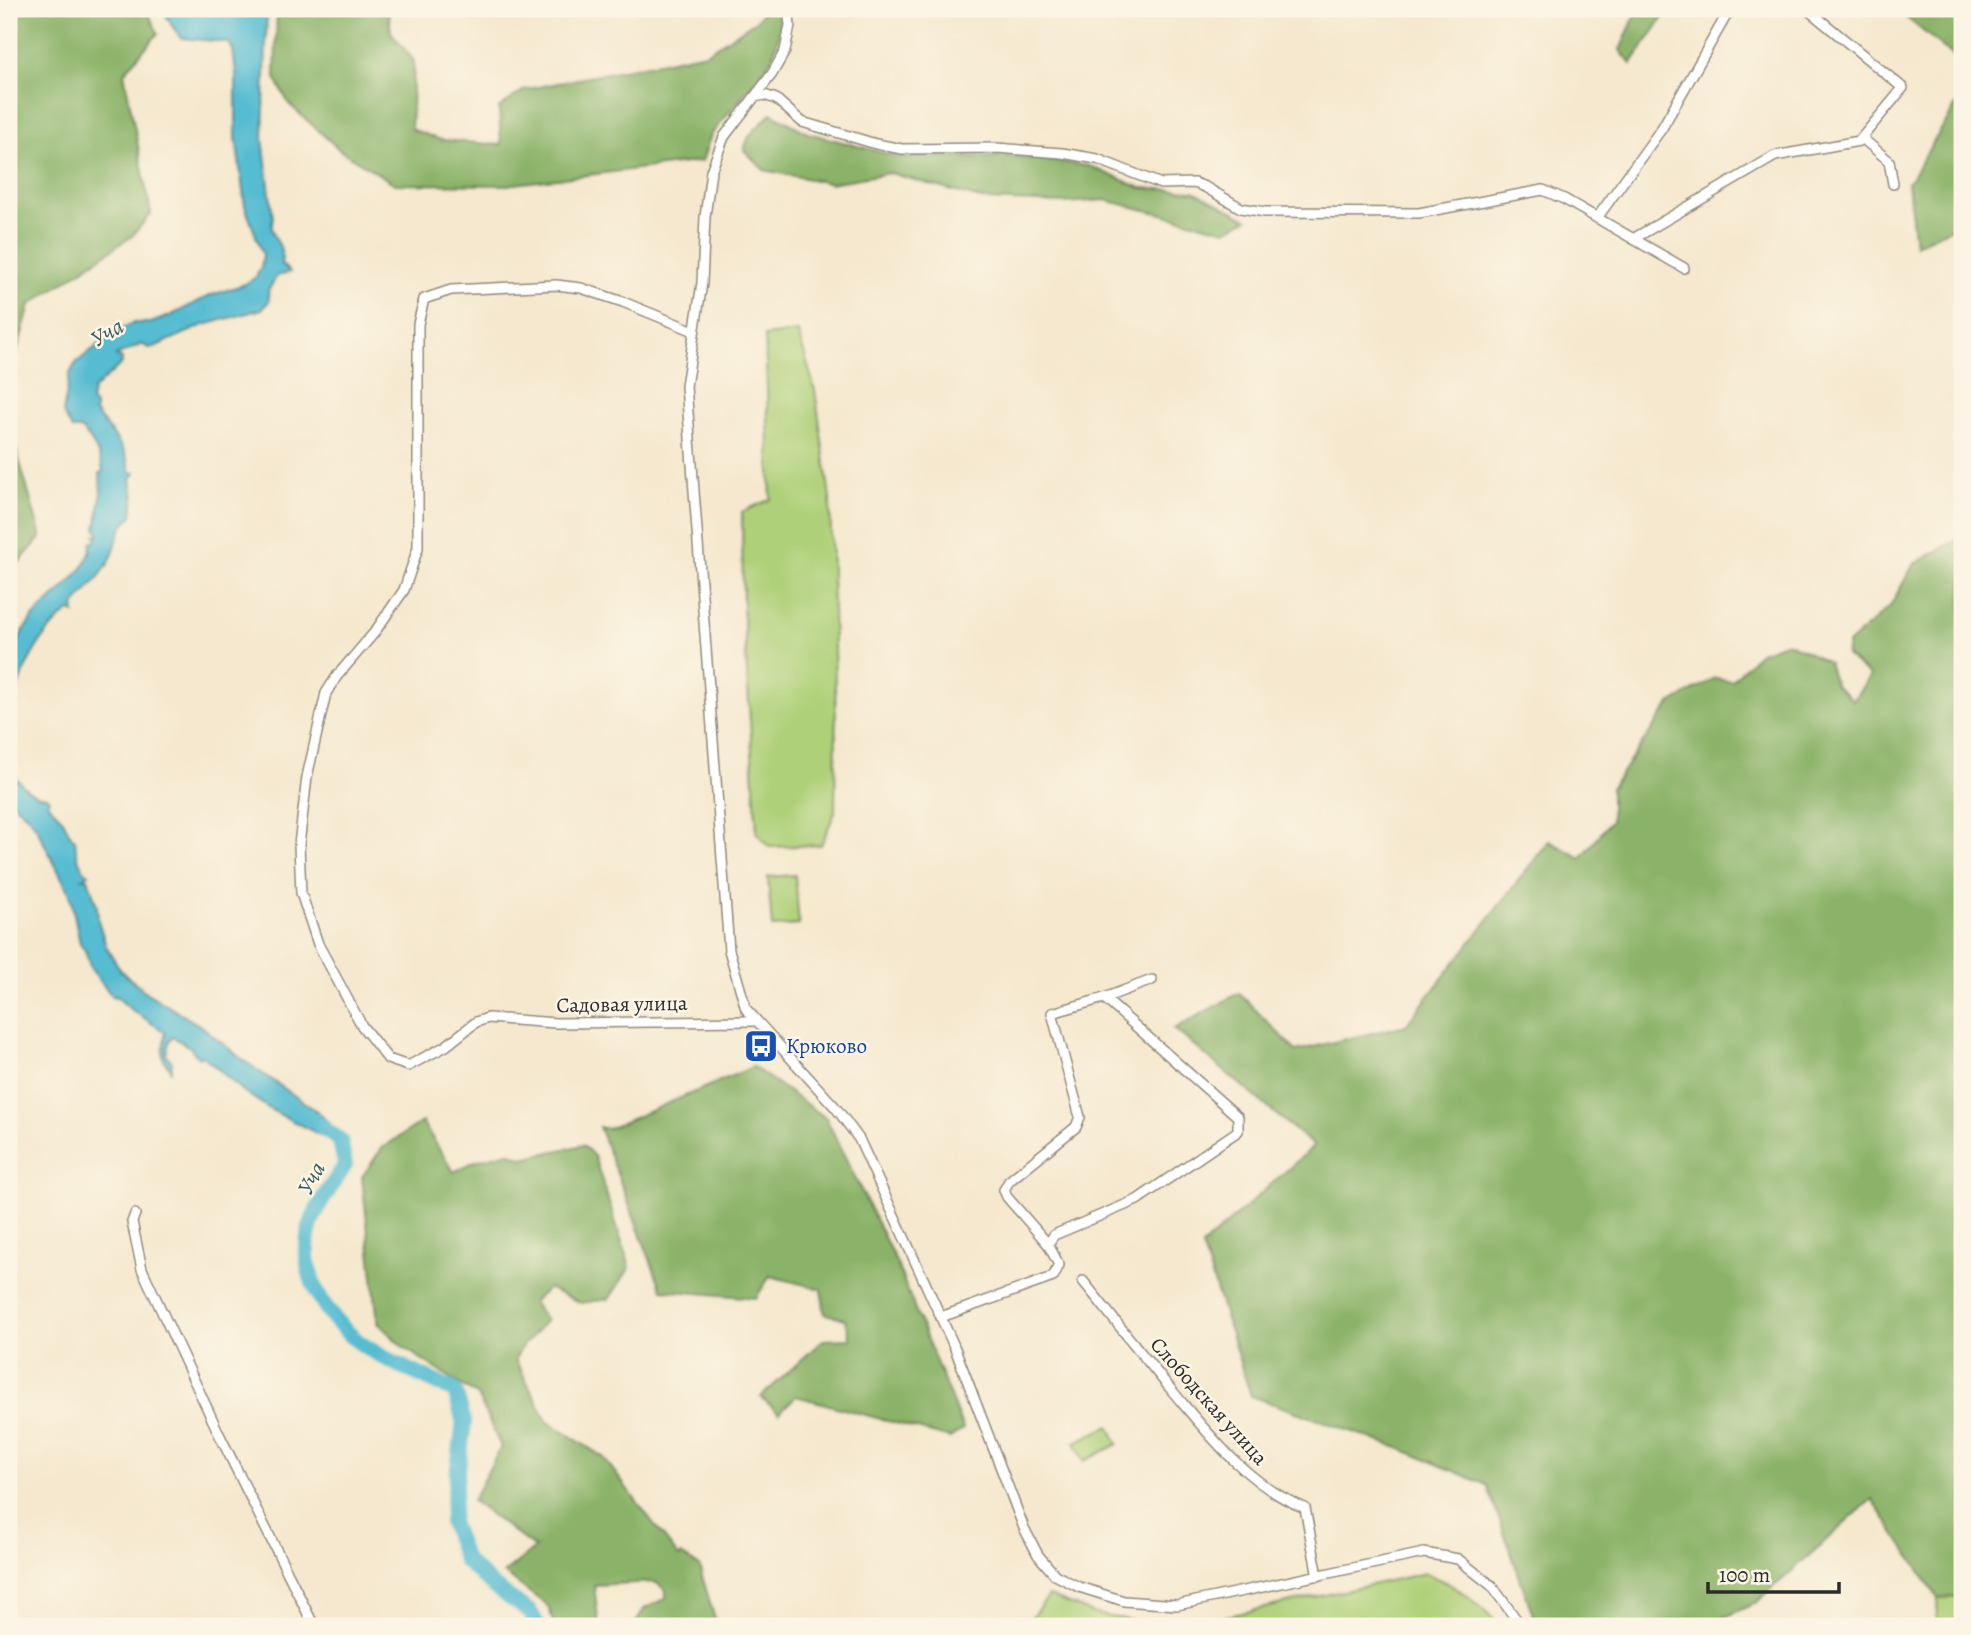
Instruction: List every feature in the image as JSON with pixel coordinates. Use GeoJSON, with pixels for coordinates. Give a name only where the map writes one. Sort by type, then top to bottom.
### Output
{"type":"FeatureCollection","features":[{"type":"Feature","properties":{"kind":"street"},"geometry":{"type":"LineString","coordinates":[[788,9],[790,25],[785,51],[772,74],[724,137],[711,171],[705,217],[702,284],[686,386],[729,950],[746,1009],[836,1108],[859,1139],[941,1317],[1024,1528],[1038,1555],[1055,1575],[1079,1587],[1124,1601],[1177,1605],[1424,1553],[1458,1559],[1492,1586],[1521,1626]]}},
{"type":"Feature","properties":{"kind":"street"},"geometry":{"type":"LineString","coordinates":[[1597,218],[1662,128],[1730,9]]}},
{"type":"Feature","properties":{"kind":"street"},"geometry":{"type":"LineString","coordinates":[[1633,239],[1774,156],[1859,141],[1903,88],[1807,9]]}},
{"type":"Feature","properties":{"kind":"street"},"geometry":{"type":"LineString","coordinates":[[755,97],[764,95],[776,99],[802,122],[876,144],[902,149],[996,148],[1062,153],[1097,159],[1161,184],[1194,183],[1241,208],[1265,212],[1419,213],[1543,190],[1684,268]]}},
{"type":"Feature","properties":{"kind":"street"},"geometry":{"type":"LineString","coordinates":[[1861,138],[1889,161],[1893,184]]}},
{"type":"Feature","properties":{"kind":"street","name":"Садовая улица"},"geometry":{"type":"LineString","coordinates":[[695,331],[581,288],[556,285],[451,290],[424,299],[418,324],[418,548],[404,590],[326,693],[307,777],[299,845],[301,894],[317,944],[362,1026],[388,1059],[408,1066],[446,1045],[477,1022],[488,1018],[556,1023],[756,1021]]}},
{"type":"Feature","properties":{"kind":"street"},"geometry":{"type":"LineString","coordinates":[[941,1317],[1053,1277],[1059,1265],[1048,1244],[1004,1190],[1009,1181],[1076,1127],[1080,1117],[1052,1013],[1152,980]]}},
{"type":"Feature","properties":{"kind":"street"},"geometry":{"type":"LineString","coordinates":[[1048,1244],[1054,1235],[1138,1200],[1238,1131],[1238,1117],[1104,998]]}},
{"type":"Feature","properties":{"kind":"street"},"geometry":{"type":"LineString","coordinates":[[135,1214],[132,1222],[142,1269],[221,1438],[314,1626]]}},
{"type":"Feature","properties":{"kind":"street","name":"Слободская улица"},"geometry":{"type":"LineString","coordinates":[[1083,1281],[1223,1449],[1248,1474],[1287,1501],[1305,1508],[1318,1576]]}},
{"type":"Feature","properties":{"kind":"green space"},"geometry":{"type":"Polygon","coordinates":[[[9,9],[146,9],[158,33],[124,73],[151,214],[132,236],[30,305],[9,379],[9,9]]]}},
{"type":"Feature","properties":{"kind":"green space"},"geometry":{"type":"Polygon","coordinates":[[[277,9],[388,9],[391,32],[414,61],[411,129],[441,140],[501,145],[499,108],[524,90],[706,53],[757,20],[765,9],[779,9],[784,18],[772,59],[711,135],[702,161],[506,185],[395,184],[341,151],[289,104],[275,78],[277,9]]]}},
{"type":"Feature","properties":{"kind":"green space"},"geometry":{"type":"Polygon","coordinates":[[[1638,9],[1669,9],[1631,64],[1620,50],[1638,9]]]}},
{"type":"Feature","properties":{"kind":"green space"},"geometry":{"type":"Polygon","coordinates":[[[1896,9],[1962,9],[1962,63],[1896,9]]]}},
{"type":"Feature","properties":{"kind":"green space"},"geometry":{"type":"Polygon","coordinates":[[[1962,96],[1962,223],[1915,245],[1908,183],[1962,96]]]}},
{"type":"Feature","properties":{"kind":"green space"},"geometry":{"type":"Polygon","coordinates":[[[771,113],[808,133],[900,157],[1015,156],[1089,166],[1141,188],[1194,191],[1248,219],[1226,230],[1105,200],[1063,203],[984,200],[890,173],[830,183],[764,170],[744,150],[749,136],[771,113]]]}},
{"type":"Feature","properties":{"kind":"green space"},"geometry":{"type":"Polygon","coordinates":[[[798,332],[815,390],[830,498],[836,723],[835,812],[821,845],[769,847],[757,833],[743,607],[742,512],[771,499],[765,336],[798,332]]]}},
{"type":"Feature","properties":{"kind":"green space"},"geometry":{"type":"Polygon","coordinates":[[[9,424],[41,537],[9,574],[9,424]]]}},
{"type":"Feature","properties":{"kind":"green space"},"geometry":{"type":"Polygon","coordinates":[[[1962,537],[1962,1596],[1938,1598],[1872,1499],[1756,1603],[1705,1626],[1537,1626],[1487,1485],[1401,1449],[1251,1396],[1202,1246],[1314,1146],[1174,1029],[1239,993],[1296,1051],[1406,1025],[1549,841],[1581,858],[1611,821],[1611,788],[1670,704],[1715,678],[1732,681],[1760,652],[1787,642],[1828,662],[1835,685],[1853,700],[1870,676],[1846,655],[1848,644],[1890,606],[1914,564],[1962,537]]]}},
{"type":"Feature","properties":{"kind":"green space"},"geometry":{"type":"Polygon","coordinates":[[[795,875],[799,925],[772,927],[768,877],[795,875]]]}},
{"type":"Feature","properties":{"kind":"green space"},"geometry":{"type":"Polygon","coordinates":[[[753,1067],[826,1118],[896,1262],[963,1429],[950,1438],[796,1396],[779,1413],[761,1397],[823,1340],[851,1339],[845,1319],[825,1314],[821,1289],[770,1276],[756,1298],[662,1290],[599,1127],[608,1129],[753,1067]]]}},
{"type":"Feature","properties":{"kind":"green space"},"geometry":{"type":"Polygon","coordinates":[[[422,1122],[454,1172],[475,1161],[509,1152],[522,1158],[583,1145],[594,1156],[630,1267],[609,1299],[581,1303],[548,1288],[533,1302],[546,1321],[522,1347],[515,1359],[547,1421],[603,1457],[679,1557],[681,1555],[699,1566],[717,1626],[634,1626],[644,1609],[666,1598],[666,1590],[655,1582],[594,1585],[599,1626],[554,1626],[549,1607],[504,1573],[535,1548],[472,1501],[501,1447],[478,1396],[403,1347],[378,1323],[362,1177],[382,1148],[422,1122]]]}},
{"type":"Feature","properties":{"kind":"green space"},"geometry":{"type":"Polygon","coordinates":[[[1109,1426],[1118,1444],[1084,1461],[1075,1442],[1109,1426]]]}},
{"type":"Feature","properties":{"kind":"green space"},"geometry":{"type":"Polygon","coordinates":[[[1425,1573],[1466,1595],[1500,1626],[1024,1626],[1049,1596],[1095,1614],[1151,1624],[1205,1621],[1425,1573]]]}},
{"type":"Feature","properties":{"kind":"green space"},"geometry":{"type":"Polygon","coordinates":[[[1962,1596],[1962,1626],[1934,1626],[1938,1598],[1962,1596]]]}},
{"type":"Feature","properties":{"kind":"water"},"geometry":{"type":"Polygon","coordinates":[[[163,9],[267,9],[263,138],[273,218],[272,231],[281,250],[281,264],[290,272],[277,276],[268,291],[269,301],[262,309],[204,325],[154,347],[148,348],[142,344],[116,356],[122,359],[122,363],[93,390],[91,401],[95,412],[117,440],[125,454],[130,472],[135,473],[131,479],[134,498],[132,516],[119,533],[108,564],[74,606],[75,613],[70,611],[58,621],[37,647],[16,693],[9,725],[9,658],[33,617],[79,572],[86,562],[91,543],[96,541],[95,535],[99,533],[96,529],[101,496],[100,473],[103,471],[92,443],[81,429],[72,429],[63,413],[70,373],[76,363],[117,330],[134,323],[151,323],[209,296],[245,284],[256,277],[261,267],[263,255],[245,206],[236,138],[236,73],[233,50],[230,44],[225,42],[182,38],[163,9]]]}},
{"type":"Feature","properties":{"kind":"water"},"geometry":{"type":"Polygon","coordinates":[[[9,770],[30,791],[49,799],[47,803],[62,818],[75,839],[78,859],[89,874],[83,878],[88,878],[106,946],[121,971],[147,993],[204,1028],[243,1060],[318,1112],[340,1135],[332,1141],[271,1110],[243,1091],[203,1056],[197,1057],[191,1048],[173,1037],[169,1041],[166,1055],[172,1062],[171,1072],[163,1056],[165,1032],[116,996],[113,997],[91,969],[80,943],[70,894],[35,825],[9,800],[9,770]]]}},
{"type":"Feature","properties":{"kind":"waterway","name":"Уча"},"geometry":{"type":"LineString","coordinates":[[319,1125],[340,1140],[345,1165],[311,1222],[307,1247],[311,1278],[335,1320],[359,1342],[392,1362],[455,1391],[464,1422],[451,1522],[465,1560],[494,1587],[530,1612],[538,1626]]}},
{"type":"Feature","properties":{"kind":"place","name":"Крюково"},"geometry":{"type":"Point","coordinates":[761,1046]}}]}
